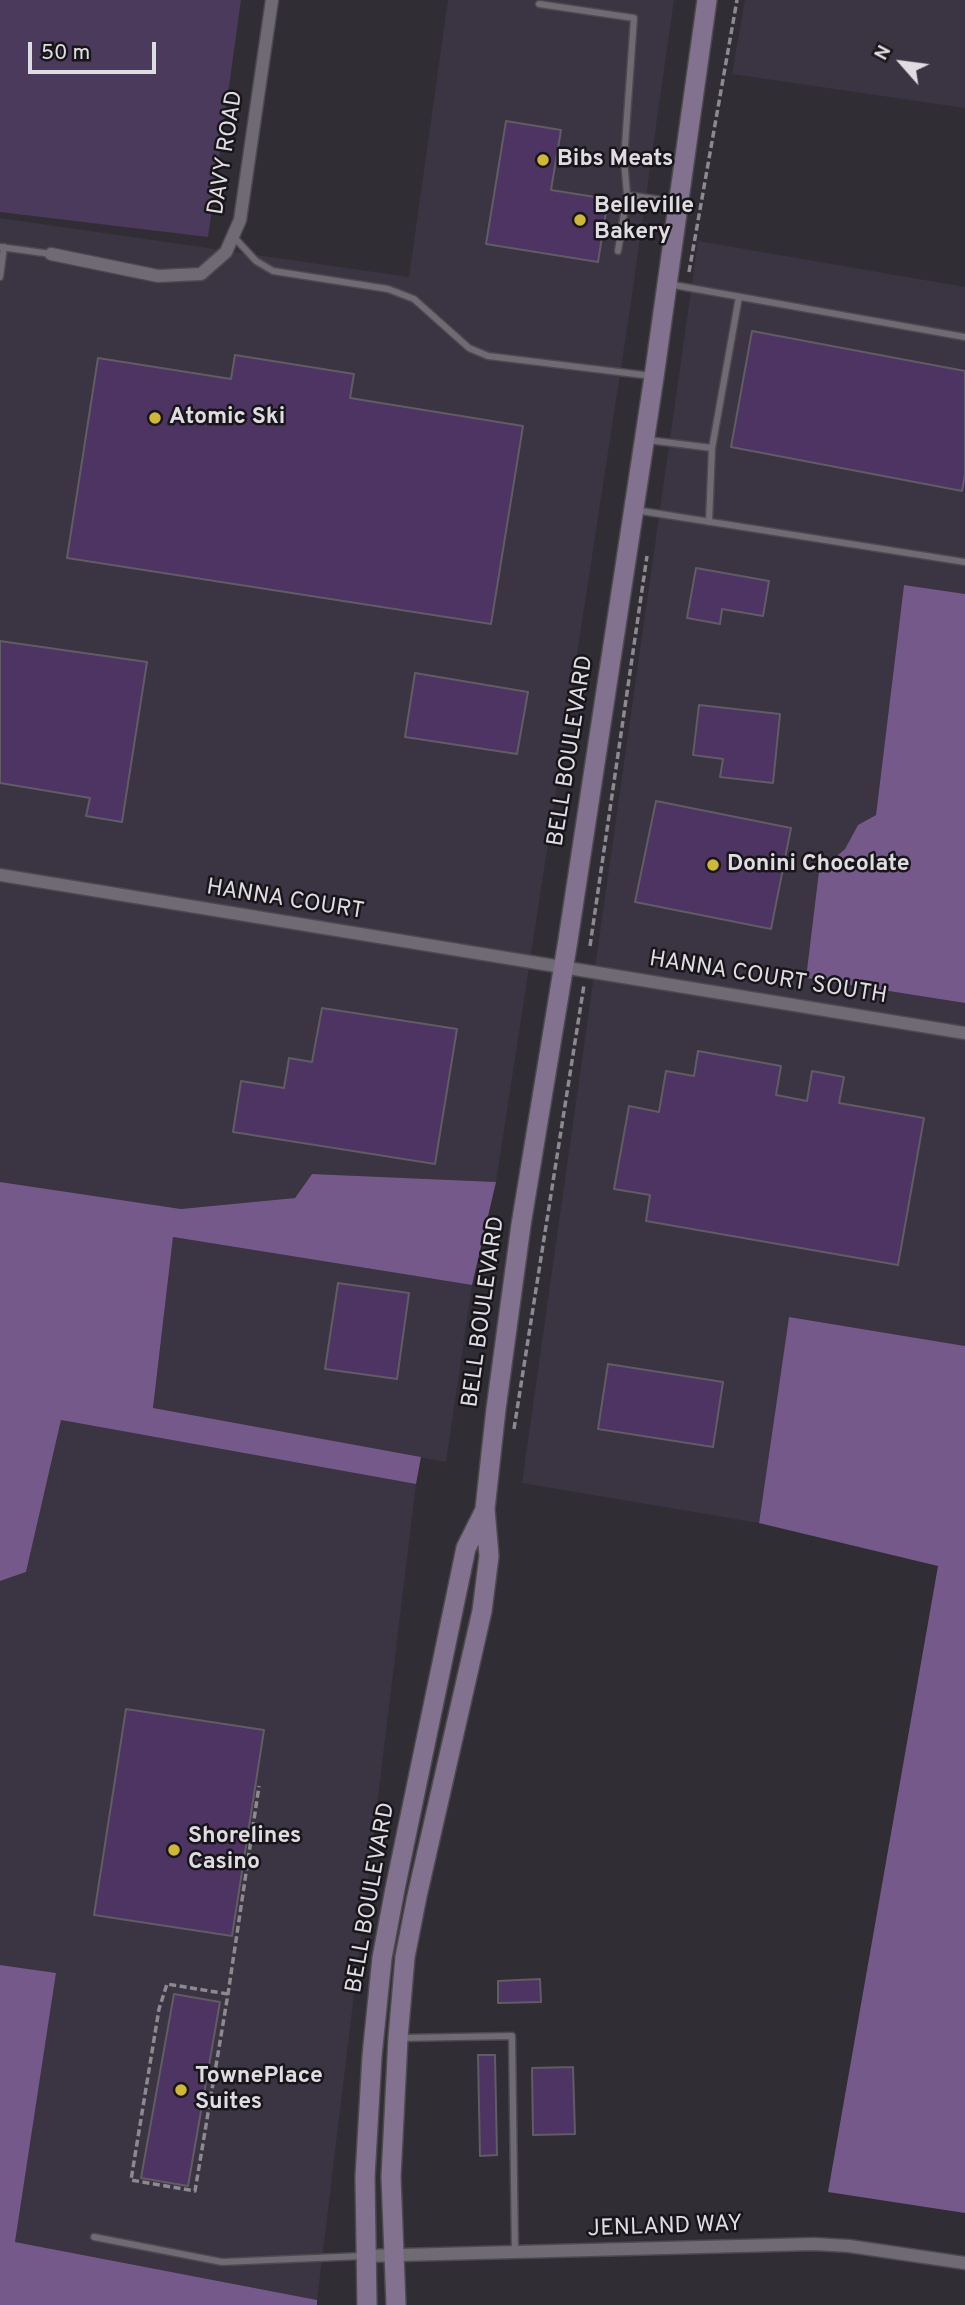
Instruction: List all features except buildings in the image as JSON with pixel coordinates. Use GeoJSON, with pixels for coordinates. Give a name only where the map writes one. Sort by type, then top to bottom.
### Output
{"type":"FeatureCollection","features":[{"type":"Feature","properties":{"kind":"main road","name":"BELL BOULEVARD"},"geometry":{"type":"LineString","coordinates":[[396,2305],[391,2177],[405,1957],[482,1611],[489,1556],[485,1509],[519,1238],[564,966],[643,439],[654,377],[676,285],[678,202],[707,0]]}},
{"type":"Feature","properties":{"kind":"main road","name":"BELL BOULEVARD"},"geometry":{"type":"LineString","coordinates":[[367,2305],[365,2177],[382,1958],[466,1548],[485,1509]]}},
{"type":"Feature","properties":{"kind":"street","name":"DAVY ROAD"},"geometry":{"type":"LineString","coordinates":[[51,254],[158,276],[201,274],[226,252],[240,220],[272,0]]}},
{"type":"Feature","properties":{"kind":"street","name":"HANNA COURT"},"geometry":{"type":"LineString","coordinates":[[0,875],[564,966]]}},
{"type":"Feature","properties":{"kind":"street","name":"HANNA COURT SOUTH"},"geometry":{"type":"LineString","coordinates":[[564,966],[965,1033]]}},
{"type":"Feature","properties":{"kind":"street","name":"JENLAND WAY"},"geometry":{"type":"LineString","coordinates":[[365,2256],[814,2244],[849,2246],[965,2263]]}},
{"type":"Feature","properties":{"kind":"lane"},"geometry":{"type":"LineString","coordinates":[[538,4],[634,18],[624,159],[627,195],[618,251]]}},
{"type":"Feature","properties":{"kind":"lane"},"geometry":{"type":"LineString","coordinates":[[627,195],[678,202]]}},
{"type":"Feature","properties":{"kind":"lane"},"geometry":{"type":"LineString","coordinates":[[233,236],[256,261],[273,271],[388,289],[414,299],[469,348],[488,356],[654,377]]}},
{"type":"Feature","properties":{"kind":"lane"},"geometry":{"type":"LineString","coordinates":[[0,277],[2,247],[51,254]]}},
{"type":"Feature","properties":{"kind":"lane"},"geometry":{"type":"LineString","coordinates":[[676,285],[965,337]]}},
{"type":"Feature","properties":{"kind":"lane"},"geometry":{"type":"LineString","coordinates":[[709,522],[712,448],[739,297]]}},
{"type":"Feature","properties":{"kind":"lane"},"geometry":{"type":"LineString","coordinates":[[643,439],[712,448]]}},
{"type":"Feature","properties":{"kind":"lane"},"geometry":{"type":"LineString","coordinates":[[633,510],[965,562]]}},
{"type":"Feature","properties":{"kind":"lane"},"geometry":{"type":"LineString","coordinates":[[398,2038],[512,2036],[515,2253]]}},
{"type":"Feature","properties":{"kind":"lane"},"geometry":{"type":"LineString","coordinates":[[94,2237],[222,2262],[365,2256]]}},
{"type":"Feature","properties":{"kind":"path"},"geometry":{"type":"LineString","coordinates":[[676,285],[737,0]]}},
{"type":"Feature","properties":{"kind":"path"},"geometry":{"type":"LineString","coordinates":[[590,946],[647,553]]}},
{"type":"Feature","properties":{"kind":"path"},"geometry":{"type":"LineString","coordinates":[[514,1429],[584,985]]}},
{"type":"Feature","properties":{"kind":"path"},"geometry":{"type":"LineString","coordinates":[[228,1994],[167,1984],[159,2009],[131,2180],[195,2191],[228,1994],[259,1786]]}},
{"type":"Feature","properties":{"kind":"shaded area"},"geometry":{"type":"Polygon","coordinates":[[[0,0],[241,0],[208,237],[0,212],[0,0]]]}},
{"type":"Feature","properties":{"kind":"shaded area"},"geometry":{"type":"Polygon","coordinates":[[[448,0],[674,0],[630,309],[496,1182],[312,1174],[295,1198],[181,1209],[0,1182],[0,218],[409,277],[448,0]]]}},
{"type":"Feature","properties":{"kind":"shaded area"},"geometry":{"type":"Polygon","coordinates":[[[745,0],[965,0],[965,108],[732,74],[745,0]]]}},
{"type":"Feature","properties":{"kind":"shaded area"},"geometry":{"type":"Polygon","coordinates":[[[698,241],[965,287],[965,594],[904,585],[876,815],[858,825],[845,849],[819,871],[806,978],[965,1003],[965,1346],[789,1317],[759,1523],[522,1483],[698,241]]]}},
{"type":"Feature","properties":{"kind":"shaded area"},"geometry":{"type":"Polygon","coordinates":[[[904,585],[965,594],[965,1003],[806,978],[819,871],[845,849],[858,825],[876,815],[904,585]]]}},
{"type":"Feature","properties":{"kind":"shaded area"},"geometry":{"type":"Polygon","coordinates":[[[312,1174],[496,1182],[472,1285],[173,1237],[153,1408],[421,1457],[416,1484],[61,1420],[26,1572],[0,1581],[0,1182],[181,1209],[295,1198],[312,1174]]]}},
{"type":"Feature","properties":{"kind":"shaded area"},"geometry":{"type":"Polygon","coordinates":[[[173,1237],[472,1285],[446,1462],[153,1409],[173,1237]]]}},
{"type":"Feature","properties":{"kind":"shaded area"},"geometry":{"type":"Polygon","coordinates":[[[789,1317],[965,1346],[965,2213],[828,2192],[938,1566],[759,1523],[789,1317]]]}},
{"type":"Feature","properties":{"kind":"shaded area"},"geometry":{"type":"Polygon","coordinates":[[[61,1420],[416,1484],[317,2300],[15,2242],[56,1973],[0,1965],[0,1581],[26,1572],[61,1420]]]}},
{"type":"Feature","properties":{"kind":"shaded area"},"geometry":{"type":"Polygon","coordinates":[[[0,1965],[56,1973],[15,2242],[317,2300],[317,2305],[0,2305],[0,1965]]]}},
{"type":"Feature","properties":{"kind":"place","name":"Bibs Meats"},"geometry":{"type":"Point","coordinates":[543,160]}},
{"type":"Feature","properties":{"kind":"place","name":"Belleville Bakery"},"geometry":{"type":"Point","coordinates":[580,220]}},
{"type":"Feature","properties":{"kind":"place","name":"Atomic Ski"},"geometry":{"type":"Point","coordinates":[155,418]}},
{"type":"Feature","properties":{"kind":"place","name":"Donini Chocolate"},"geometry":{"type":"Point","coordinates":[713,865]}},
{"type":"Feature","properties":{"kind":"place","name":"Shorelines Casino"},"geometry":{"type":"Point","coordinates":[174,1850]}},
{"type":"Feature","properties":{"kind":"place","name":"TownePlace Suites"},"geometry":{"type":"Point","coordinates":[181,2090]}}]}
